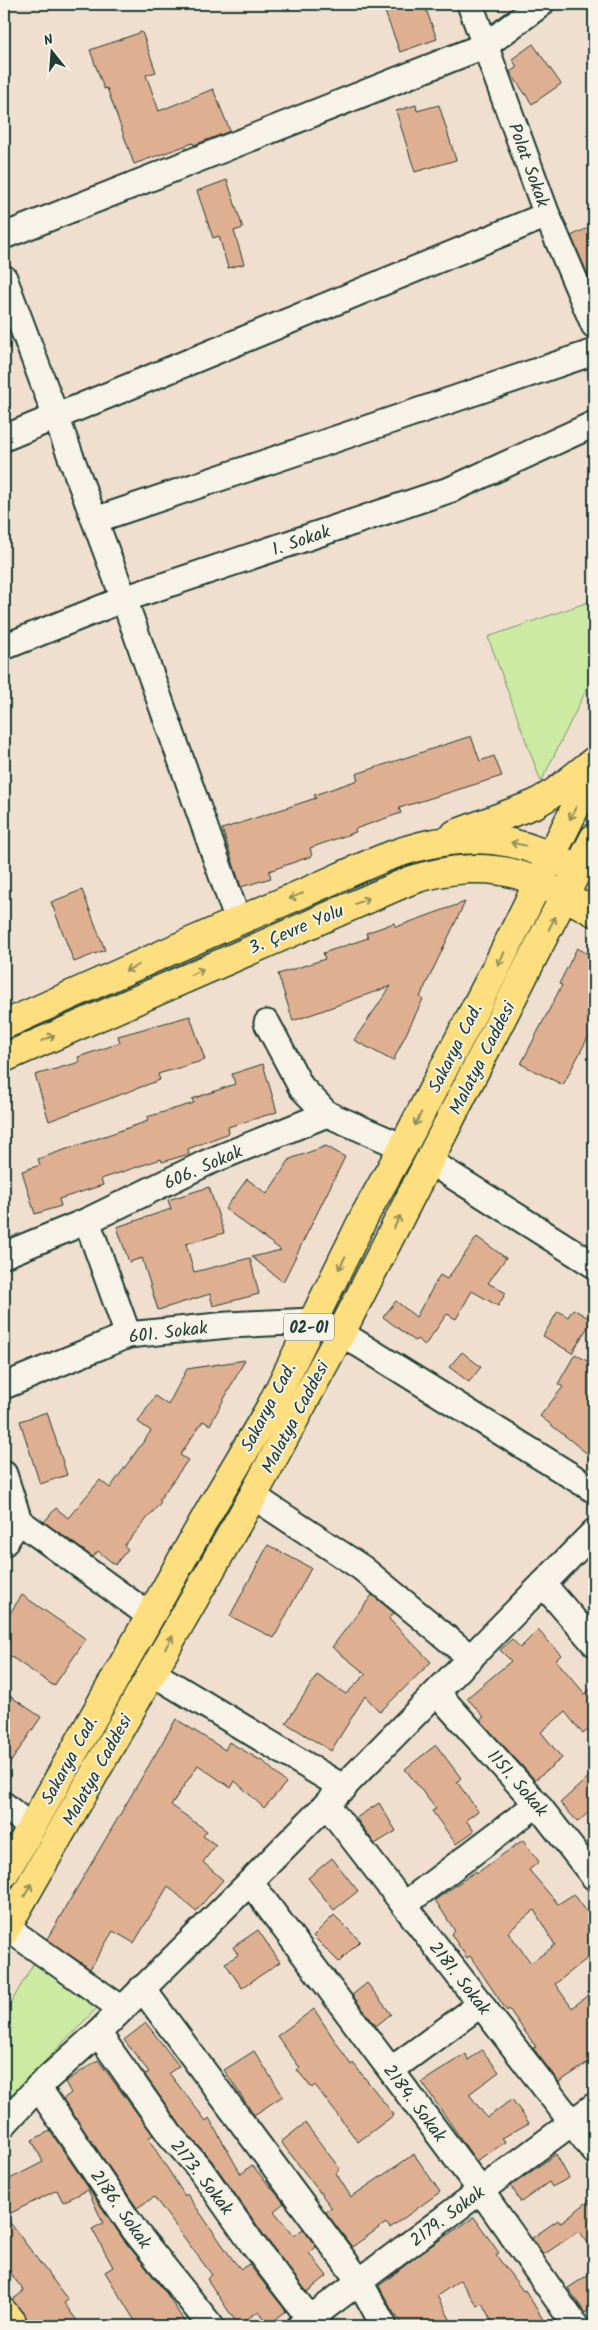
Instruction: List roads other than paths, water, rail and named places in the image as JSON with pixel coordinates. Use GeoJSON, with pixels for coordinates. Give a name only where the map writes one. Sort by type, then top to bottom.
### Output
{"type":"FeatureCollection","features":[{"type":"Feature","properties":{"kind":"main road"},"geometry":{"type":"LineString","coordinates":[[424,845],[535,804],[555,792],[594,761]]}},
{"type":"Feature","properties":{"kind":"main road","name":"Sakarya Cad."},"geometry":{"type":"LineString","coordinates":[[4,1874],[210,1508],[270,1408],[366,1213],[403,1147],[594,770]]}},
{"type":"Feature","properties":{"kind":"main road","name":"Malatya Caddesi"},"geometry":{"type":"LineString","coordinates":[[5,1929],[80,1802],[151,1672],[253,1496],[341,1333],[565,897],[586,874],[594,838]]}},
{"type":"Feature","properties":{"kind":"main road","name":"3. Çevre Yolu"},"geometry":{"type":"LineString","coordinates":[[4,1025],[238,921],[399,852],[424,845],[456,840],[488,840],[526,846],[552,856],[586,874]]}},
{"type":"Feature","properties":{"kind":"main road","name":"3. Çevre Yolu"},"geometry":{"type":"LineString","coordinates":[[4,1058],[250,948],[420,877],[447,871],[475,869],[508,873],[538,883],[594,912]]}},
{"type":"Feature","properties":{"kind":"main road"},"geometry":{"type":"LineString","coordinates":[[4,2313],[14,2326]]}},
{"type":"Feature","properties":{"kind":"street","name":"Polat Sokak"},"geometry":{"type":"LineString","coordinates":[[470,4],[547,215],[594,324]]}},
{"type":"Feature","properties":{"kind":"street"},"geometry":{"type":"LineString","coordinates":[[4,236],[486,45],[541,4]]}},
{"type":"Feature","properties":{"kind":"street"},"geometry":{"type":"LineString","coordinates":[[4,438],[547,215]]}},
{"type":"Feature","properties":{"kind":"street"},"geometry":{"type":"LineString","coordinates":[[4,278],[124,599],[238,921]]}},
{"type":"Feature","properties":{"kind":"street"},"geometry":{"type":"LineString","coordinates":[[95,520],[594,352]]}},
{"type":"Feature","properties":{"kind":"street","name":"1. Sokak"},"geometry":{"type":"LineString","coordinates":[[4,647],[124,599],[452,489],[594,424]]}},
{"type":"Feature","properties":{"kind":"street"},"geometry":{"type":"LineString","coordinates":[[267,1023],[301,1087],[327,1114],[403,1147]]}},
{"type":"Feature","properties":{"kind":"street","name":"606. Sokak"},"geometry":{"type":"LineString","coordinates":[[4,1256],[87,1221],[206,1163],[327,1114]]}},
{"type":"Feature","properties":{"kind":"street"},"geometry":{"type":"LineString","coordinates":[[429,1161],[594,1265]]}},
{"type":"Feature","properties":{"kind":"street"},"geometry":{"type":"LineString","coordinates":[[87,1221],[128,1334]]}},
{"type":"Feature","properties":{"kind":"street"},"geometry":{"type":"LineString","coordinates":[[312,1321],[341,1333],[594,1490]]}},
{"type":"Feature","properties":{"kind":"street","name":"601. Sokak"},"geometry":{"type":"LineString","coordinates":[[4,1386],[128,1334],[228,1325],[312,1321]]}},
{"type":"Feature","properties":{"kind":"street"},"geometry":{"type":"LineString","coordinates":[[4,1474],[19,1520],[150,1616]]}},
{"type":"Feature","properties":{"kind":"street"},"geometry":{"type":"LineString","coordinates":[[253,1496],[362,1568],[471,1658]]}},
{"type":"Feature","properties":{"kind":"street"},"geometry":{"type":"LineString","coordinates":[[4,1543],[19,1520]]}},
{"type":"Feature","properties":{"kind":"street"},"geometry":{"type":"LineString","coordinates":[[4,2124],[38,2087],[98,2033],[438,1694],[594,1532]]}},
{"type":"Feature","properties":{"kind":"street"},"geometry":{"type":"LineString","coordinates":[[543,1584],[594,1643]]}},
{"type":"Feature","properties":{"kind":"street"},"geometry":{"type":"LineString","coordinates":[[151,1672],[335,1796]]}},
{"type":"Feature","properties":{"kind":"street","name":"1151. Sokak"},"geometry":{"type":"LineString","coordinates":[[438,1694],[537,1804],[594,1877]]}},
{"type":"Feature","properties":{"kind":"street","name":"2181. Sokak"},"geometry":{"type":"LineString","coordinates":[[335,1796],[404,1905],[594,2151]]}},
{"type":"Feature","properties":{"kind":"street"},"geometry":{"type":"LineString","coordinates":[[404,1905],[537,1804]]}},
{"type":"Feature","properties":{"kind":"street"},"geometry":{"type":"LineString","coordinates":[[4,1805],[31,1828]]}},
{"type":"Feature","properties":{"kind":"street","name":"2184. Sokak"},"geometry":{"type":"LineString","coordinates":[[250,1882],[481,2191],[576,2326]]}},
{"type":"Feature","properties":{"kind":"street"},"geometry":{"type":"LineString","coordinates":[[5,1929],[122,2009]]}},
{"type":"Feature","properties":{"kind":"street"},"geometry":{"type":"LineString","coordinates":[[142,1988],[360,2282],[384,2326]]}},
{"type":"Feature","properties":{"kind":"street"},"geometry":{"type":"LineString","coordinates":[[390,2070],[481,2004]]}},
{"type":"Feature","properties":{"kind":"street","name":"2173. Sokak"},"geometry":{"type":"LineString","coordinates":[[98,2033],[170,2136],[200,2170],[254,2246],[305,2323]]}},
{"type":"Feature","properties":{"kind":"street","name":"2186. Sokak"},"geometry":{"type":"LineString","coordinates":[[38,2087],[135,2231],[211,2326]]}},
{"type":"Feature","properties":{"kind":"street","name":"2179. Sokak"},"geometry":{"type":"LineString","coordinates":[[305,2323],[594,2106]]}}]}
